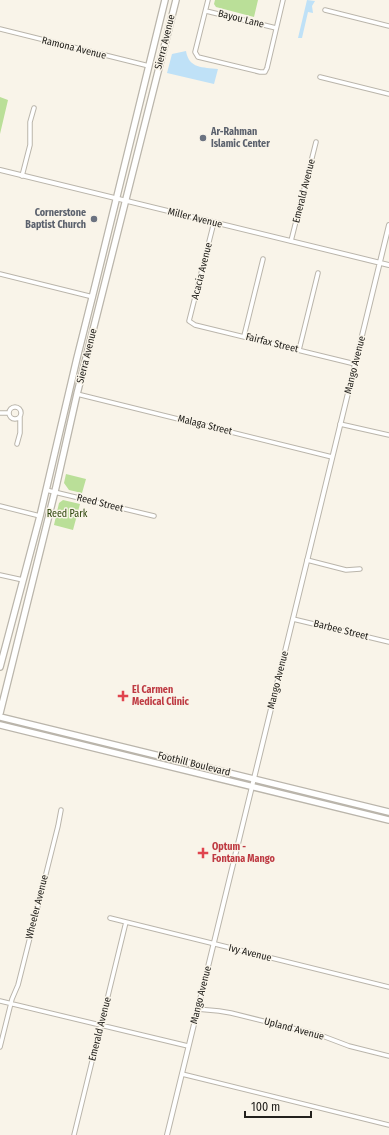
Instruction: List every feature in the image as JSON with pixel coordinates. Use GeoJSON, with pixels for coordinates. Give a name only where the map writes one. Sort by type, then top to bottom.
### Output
{"type":"FeatureCollection","features":[{"type":"Feature","properties":{"kind":"main road","name":"Sierra Avenue"},"geometry":{"type":"LineString","coordinates":[[0,667],[3,643],[23,580],[40,516],[72,378],[165,0]]}},
{"type":"Feature","properties":{"kind":"main road","name":"Sierra Avenue"},"geometry":{"type":"LineString","coordinates":[[0,715],[55,492],[77,394],[176,0]]}},
{"type":"Feature","properties":{"kind":"main road","name":"Foothill Boulevard"},"geometry":{"type":"LineString","coordinates":[[0,715],[389,812]]}},
{"type":"Feature","properties":{"kind":"main road","name":"Foothill Boulevard"},"geometry":{"type":"LineString","coordinates":[[0,725],[367,814]]}},
{"type":"Feature","properties":{"kind":"main road"},"geometry":{"type":"LineString","coordinates":[[369,807],[367,814],[389,820]]}},
{"type":"Feature","properties":{"kind":"street"},"geometry":{"type":"LineString","coordinates":[[208,0],[195,52],[198,57],[260,72],[265,72],[268,68],[283,0]]}},
{"type":"Feature","properties":{"kind":"street"},"geometry":{"type":"LineString","coordinates":[[325,10],[389,26]]}},
{"type":"Feature","properties":{"kind":"street","name":"Bayou Lane"},"geometry":{"type":"LineString","coordinates":[[206,11],[276,28]]}},
{"type":"Feature","properties":{"kind":"street","name":"Ramona Avenue"},"geometry":{"type":"LineString","coordinates":[[0,29],[149,66]]}},
{"type":"Feature","properties":{"kind":"street"},"geometry":{"type":"LineString","coordinates":[[320,77],[389,94]]}},
{"type":"Feature","properties":{"kind":"street"},"geometry":{"type":"LineString","coordinates":[[22,176],[30,145],[30,122],[34,108]]}},
{"type":"Feature","properties":{"kind":"street","name":"Emerald Avenue"},"geometry":{"type":"LineString","coordinates":[[291,241],[316,142]]}},
{"type":"Feature","properties":{"kind":"street","name":"Miller Avenue"},"geometry":{"type":"LineString","coordinates":[[0,170],[389,265]]}},
{"type":"Feature","properties":{"kind":"street","name":"Acacia Avenue"},"geometry":{"type":"LineString","coordinates":[[189,321],[214,222]]}},
{"type":"Feature","properties":{"kind":"street","name":"Mango Avenue"},"geometry":{"type":"LineString","coordinates":[[166,1135],[389,225]]}},
{"type":"Feature","properties":{"kind":"street"},"geometry":{"type":"LineString","coordinates":[[244,336],[263,259]]}},
{"type":"Feature","properties":{"kind":"street"},"geometry":{"type":"LineString","coordinates":[[299,350],[318,273]]}},
{"type":"Feature","properties":{"kind":"street"},"geometry":{"type":"LineString","coordinates":[[0,274],[92,297]]}},
{"type":"Feature","properties":{"kind":"street","name":"Fairfax Street"},"geometry":{"type":"LineString","coordinates":[[189,321],[195,325],[355,364]]}},
{"type":"Feature","properties":{"kind":"street","name":"Malaga Street"},"geometry":{"type":"LineString","coordinates":[[77,394],[332,457]]}},
{"type":"Feature","properties":{"kind":"street"},"geometry":{"type":"LineString","coordinates":[[8,413],[11,408],[17,407],[21,411],[20,433],[17,444]]}},
{"type":"Feature","properties":{"kind":"street"},"geometry":{"type":"LineString","coordinates":[[0,413],[8,413]]}},
{"type":"Feature","properties":{"kind":"street"},"geometry":{"type":"LineString","coordinates":[[8,413],[9,417],[12,419],[20,417]]}},
{"type":"Feature","properties":{"kind":"street"},"geometry":{"type":"LineString","coordinates":[[340,424],[389,435]]}},
{"type":"Feature","properties":{"kind":"street","name":"Reed Street"},"geometry":{"type":"LineString","coordinates":[[46,490],[154,516]]}},
{"type":"Feature","properties":{"kind":"street"},"geometry":{"type":"LineString","coordinates":[[0,506],[40,516]]}},
{"type":"Feature","properties":{"kind":"street"},"geometry":{"type":"LineString","coordinates":[[307,560],[346,570],[360,569]]}},
{"type":"Feature","properties":{"kind":"street"},"geometry":{"type":"LineString","coordinates":[[0,575],[23,580]]}},
{"type":"Feature","properties":{"kind":"street","name":"Barbee Street"},"geometry":{"type":"LineString","coordinates":[[293,619],[389,642]]}},
{"type":"Feature","properties":{"kind":"street","name":"Wheeler Avenue"},"geometry":{"type":"LineString","coordinates":[[0,1047],[11,1004],[18,985],[61,810]]}},
{"type":"Feature","properties":{"kind":"street","name":"Ivy Avenue"},"geometry":{"type":"LineString","coordinates":[[110,918],[389,987]]}},
{"type":"Feature","properties":{"kind":"street","name":"Emerald Avenue"},"geometry":{"type":"LineString","coordinates":[[74,1135],[126,922]]}},
{"type":"Feature","properties":{"kind":"street"},"geometry":{"type":"LineString","coordinates":[[0,1001],[188,1046]]}},
{"type":"Feature","properties":{"kind":"street","name":"Upland Avenue"},"geometry":{"type":"LineString","coordinates":[[197,1009],[220,1010],[320,1035],[349,1046],[389,1056]]}},
{"type":"Feature","properties":{"kind":"street"},"geometry":{"type":"LineString","coordinates":[[182,1074],[389,1125]]}},
{"type":"Feature","properties":{"kind":"green space"},"geometry":{"type":"Polygon","coordinates":[[[215,0],[258,0],[254,17],[216,7],[214,4],[215,0]]]}},
{"type":"Feature","properties":{"kind":"green space"},"geometry":{"type":"Polygon","coordinates":[[[0,97],[8,100],[0,134],[0,97]]]}},
{"type":"Feature","properties":{"kind":"green space","name":"Reed Park"},"geometry":{"type":"Polygon","coordinates":[[[66,474],[86,479],[82,493],[69,490],[64,483],[66,474]]]}},
{"type":"Feature","properties":{"kind":"green space","name":"Reed Park"},"geometry":{"type":"Polygon","coordinates":[[[63,500],[80,504],[73,530],[54,525],[59,503],[63,500]]]}},
{"type":"Feature","properties":{"kind":"water"},"geometry":{"type":"Polygon","coordinates":[[[307,0],[315,1],[312,6],[313,13],[308,12],[302,38],[298,38],[307,0]]]}},
{"type":"Feature","properties":{"kind":"water"},"geometry":{"type":"Polygon","coordinates":[[[186,51],[190,61],[193,64],[218,69],[214,84],[167,73],[172,54],[186,51]]]}},
{"type":"Feature","properties":{"kind":"place","name":"Ar-Rahman Islamic Center"},"geometry":{"type":"Point","coordinates":[203,138]}},
{"type":"Feature","properties":{"kind":"place","name":"Cornerstone Baptist Church"},"geometry":{"type":"Point","coordinates":[94,219]}},
{"type":"Feature","properties":{"kind":"place","name":"El Carmen Medical Clinic"},"geometry":{"type":"Point","coordinates":[123,696]}},
{"type":"Feature","properties":{"kind":"place","name":"Optum - Fontana Mango"},"geometry":{"type":"Point","coordinates":[203,853]}}]}
